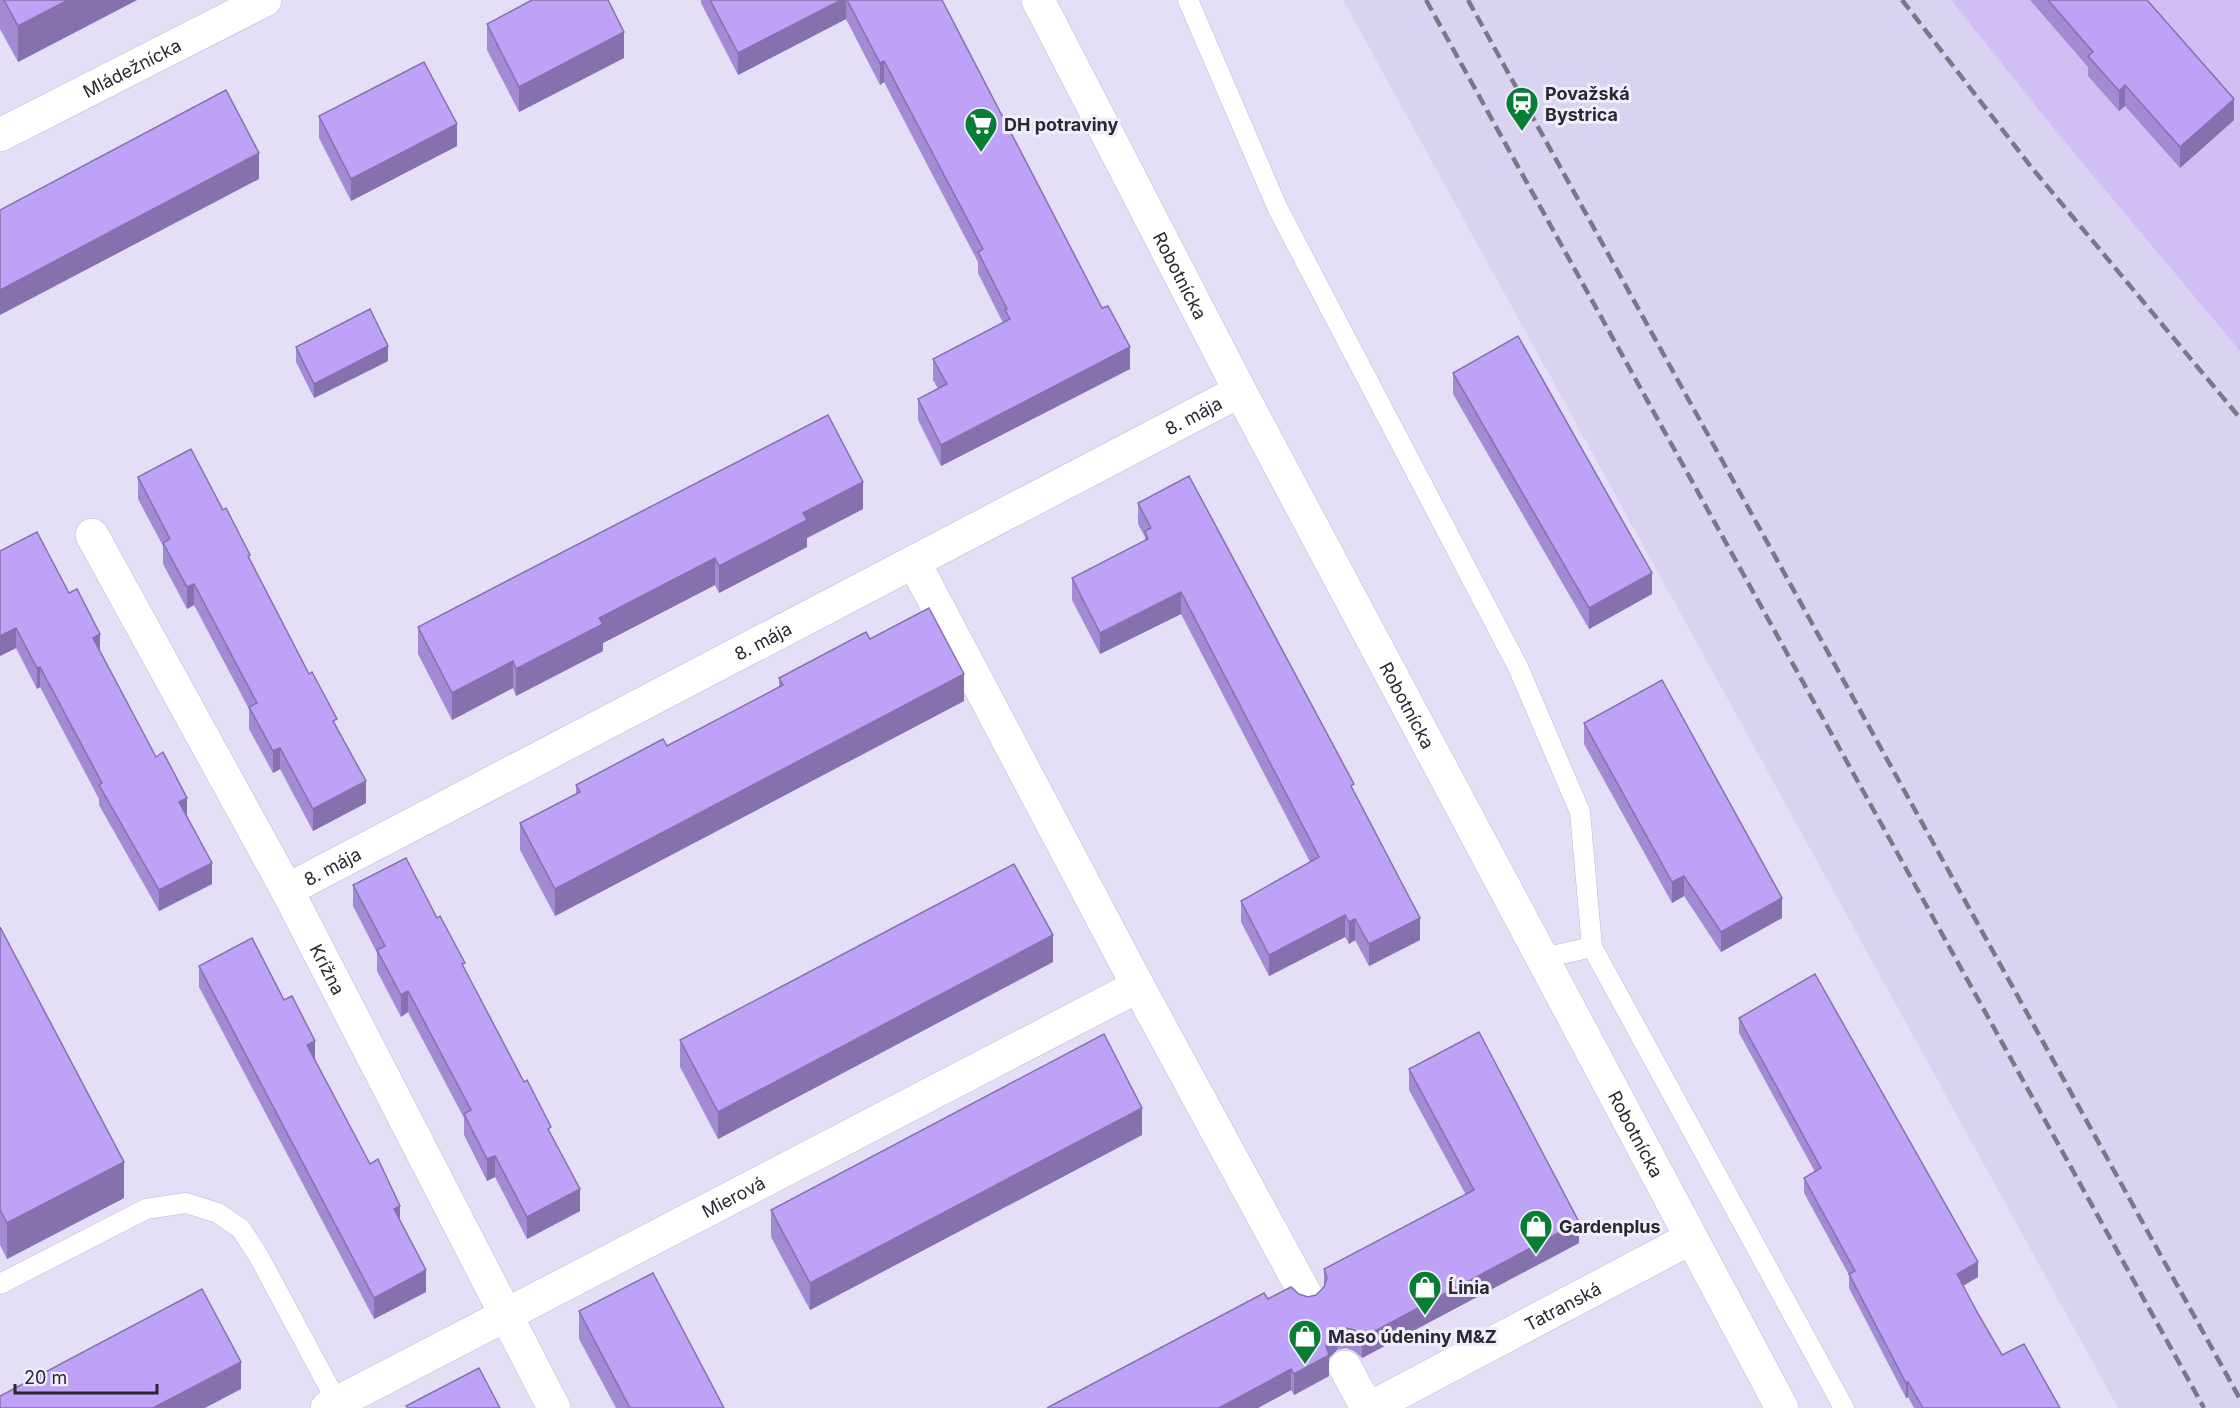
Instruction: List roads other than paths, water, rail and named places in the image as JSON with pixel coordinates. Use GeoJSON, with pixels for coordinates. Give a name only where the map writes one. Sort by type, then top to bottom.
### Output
{"type":"FeatureCollection","features":[{"type":"Feature","properties":{"kind":"street","name":"Mládežnícka"},"geometry":{"type":"LineString","coordinates":[[0,135],[265,0]]}},
{"type":"Feature","properties":{"kind":"street","name":"Robotnícka"},"geometry":{"type":"LineString","coordinates":[[1038,0],[1240,391],[1782,1408]]}},
{"type":"Feature","properties":{"kind":"street","name":"8. mája"},"geometry":{"type":"LineString","coordinates":[[287,890],[1240,391]]}},
{"type":"Feature","properties":{"kind":"street","name":"Krížna"},"geometry":{"type":"LineString","coordinates":[[92,535],[287,890],[554,1408]]}},
{"type":"Feature","properties":{"kind":"street"},"geometry":{"type":"LineString","coordinates":[[914,562],[1138,986],[1308,1299]]}},
{"type":"Feature","properties":{"kind":"street","name":"Mierová"},"geometry":{"type":"LineString","coordinates":[[332,1405],[1138,986]]}},
{"type":"Feature","properties":{"kind":"street","name":"Tatranská"},"geometry":{"type":"LineString","coordinates":[[1369,1408],[1691,1238]]}},
{"type":"Feature","properties":{"kind":"street"},"geometry":{"type":"LineString","coordinates":[[1346,1367],[1369,1408]]}},
{"type":"Feature","properties":{"kind":"lane"},"geometry":{"type":"LineString","coordinates":[[1188,0],[1278,209],[1518,667],[1580,812],[1593,947],[1844,1408]]}},
{"type":"Feature","properties":{"kind":"lane"},"geometry":{"type":"LineString","coordinates":[[1543,958],[1593,947]]}},
{"type":"Feature","properties":{"kind":"lane"},"geometry":{"type":"LineString","coordinates":[[0,1284],[146,1209],[186,1203],[218,1212],[241,1230],[258,1256],[332,1405]]}},
{"type":"Feature","properties":{"kind":"railway"},"geometry":{"type":"LineString","coordinates":[[1426,0],[2204,1408]]}},
{"type":"Feature","properties":{"kind":"railway"},"geometry":{"type":"LineString","coordinates":[[1468,0],[2240,1399]]}},
{"type":"Feature","properties":{"kind":"railway"},"geometry":{"type":"LineString","coordinates":[[1902,0],[2032,168],[2240,418]]}},
{"type":"Feature","properties":{"kind":"place","name":"Považská Bystrica"},"geometry":{"type":"Point","coordinates":[1522,132]}},
{"type":"Feature","properties":{"kind":"place","name":"DH potraviny"},"geometry":{"type":"Point","coordinates":[981,153]}},
{"type":"Feature","properties":{"kind":"place","name":"Gardenplus"},"geometry":{"type":"Point","coordinates":[1536,1255]}},
{"type":"Feature","properties":{"kind":"place","name":"Ĺinia"},"geometry":{"type":"Point","coordinates":[1425,1316]}},
{"type":"Feature","properties":{"kind":"place","name":"Maso údeniny M&Z"},"geometry":{"type":"Point","coordinates":[1305,1365]}}]}
